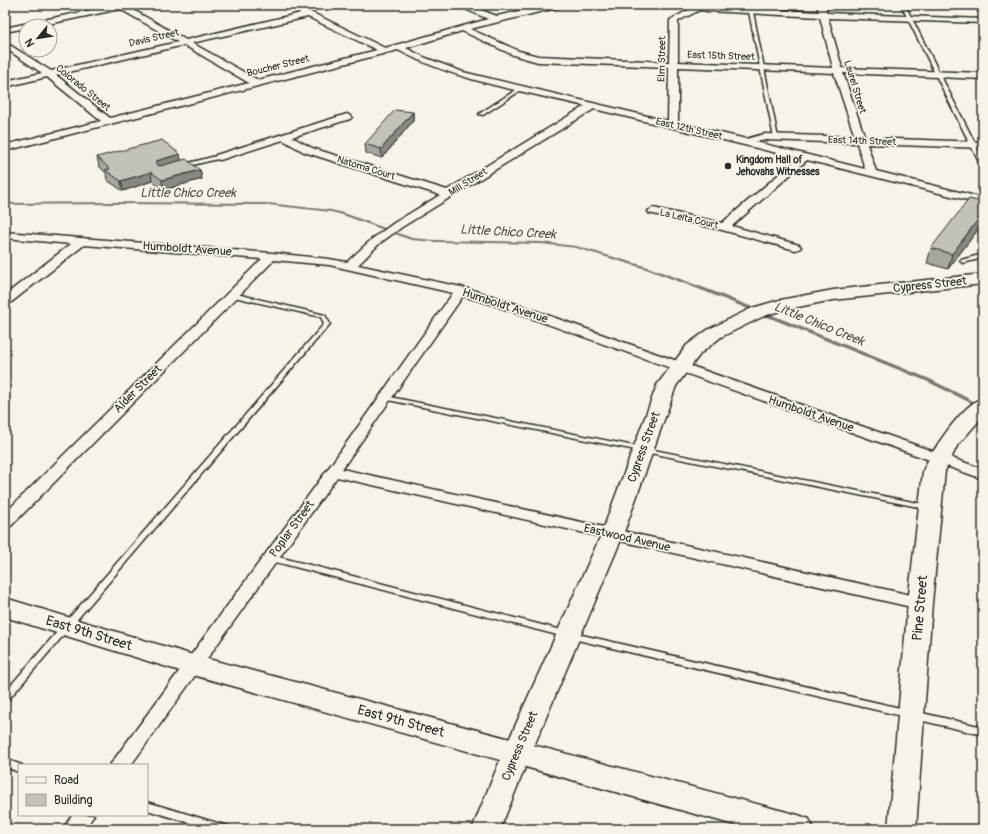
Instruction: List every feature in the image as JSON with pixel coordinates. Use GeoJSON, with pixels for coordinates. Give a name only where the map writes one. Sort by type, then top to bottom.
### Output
{"type":"FeatureCollection","features":[{"type":"Feature","properties":{"kind":"main road","name":"East 9th Street"},"geometry":{"type":"LineString","coordinates":[[5,608],[193,665],[798,829]]}},
{"type":"Feature","properties":{"kind":"street"},"geometry":{"type":"LineString","coordinates":[[58,19],[123,5],[256,83]]}},
{"type":"Feature","properties":{"kind":"street"},"geometry":{"type":"LineString","coordinates":[[290,5],[383,50]]}},
{"type":"Feature","properties":{"kind":"street"},"geometry":{"type":"LineString","coordinates":[[460,5],[496,19]]}},
{"type":"Feature","properties":{"kind":"street","name":"Boucher Street"},"geometry":{"type":"LineString","coordinates":[[5,148],[383,50],[400,47],[496,19],[557,5]]}},
{"type":"Feature","properties":{"kind":"street","name":"Laurel Street"},"geometry":{"type":"LineString","coordinates":[[821,5],[838,71],[872,174]]}},
{"type":"Feature","properties":{"kind":"street"},"geometry":{"type":"LineString","coordinates":[[980,5],[983,10]]}},
{"type":"Feature","properties":{"kind":"street"},"geometry":{"type":"LineString","coordinates":[[694,6],[752,12],[770,8],[824,16],[983,21]]}},
{"type":"Feature","properties":{"kind":"street","name":"Elm Street"},"geometry":{"type":"LineString","coordinates":[[673,125],[674,20],[694,6]]}},
{"type":"Feature","properties":{"kind":"street","name":"Davis Street"},"geometry":{"type":"LineString","coordinates":[[5,84],[309,14]]}},
{"type":"Feature","properties":{"kind":"street"},"geometry":{"type":"LineString","coordinates":[[5,30],[18,28]]}},
{"type":"Feature","properties":{"kind":"street","name":"East 15th Street"},"geometry":{"type":"LineString","coordinates":[[463,29],[516,53],[538,59],[983,76]]}},
{"type":"Feature","properties":{"kind":"street","name":"Colorado Street"},"geometry":{"type":"LineString","coordinates":[[5,44],[48,73],[107,122]]}},
{"type":"Feature","properties":{"kind":"street","name":"East 12th Street"},"geometry":{"type":"LineString","coordinates":[[400,47],[423,60],[460,74],[742,141],[983,201]]}},
{"type":"Feature","properties":{"kind":"street","name":"Mill Street"},"geometry":{"type":"LineString","coordinates":[[350,266],[376,241],[398,225],[592,106]]}},
{"type":"Feature","properties":{"kind":"street"},"geometry":{"type":"LineString","coordinates":[[220,157],[347,117]]}},
{"type":"Feature","properties":{"kind":"street","name":"Natoma Court"},"geometry":{"type":"LineString","coordinates":[[284,137],[308,150],[449,194]]}},
{"type":"Feature","properties":{"kind":"street","name":"East 14th Street"},"geometry":{"type":"LineString","coordinates":[[742,141],[764,137],[978,145]]}},
{"type":"Feature","properties":{"kind":"street","name":"La Leita Court"},"geometry":{"type":"LineString","coordinates":[[724,227],[805,157]]}},
{"type":"Feature","properties":{"kind":"street","name":"La Leita Court"},"geometry":{"type":"LineString","coordinates":[[653,211],[724,227],[795,246]]}},
{"type":"Feature","properties":{"kind":"street","name":"Humboldt Avenue"},"geometry":{"type":"LineString","coordinates":[[5,235],[272,256],[328,262],[461,291],[495,301],[983,474]]}},
{"type":"Feature","properties":{"kind":"street"},"geometry":{"type":"LineString","coordinates":[[5,301],[81,241]]}},
{"type":"Feature","properties":{"kind":"street","name":"Alder Street"},"geometry":{"type":"LineString","coordinates":[[5,522],[272,256]]}},
{"type":"Feature","properties":{"kind":"street","name":"Cypress Street"},"geometry":{"type":"LineString","coordinates":[[486,829],[517,753],[612,535],[667,385],[679,367],[694,350],[715,333],[758,312],[780,305],[832,294],[951,284],[983,279]]}},
{"type":"Feature","properties":{"kind":"street","name":"Poplar Street"},"geometry":{"type":"LineString","coordinates":[[121,764],[333,472],[461,291]]}},
{"type":"Feature","properties":{"kind":"street","name":"Pine Street"},"geometry":{"type":"LineString","coordinates":[[902,829],[920,603],[934,471],[938,458],[946,445],[975,412]]}},
{"type":"Feature","properties":{"kind":"street","name":"Eastwood Avenue"},"geometry":{"type":"LineString","coordinates":[[333,472],[920,603]]}},
{"type":"Feature","properties":{"kind":"street"},"geometry":{"type":"LineString","coordinates":[[73,829],[83,816]]}},
{"type":"Feature","properties":{"kind":"lane"},"geometry":{"type":"LineString","coordinates":[[770,8],[794,7],[793,5]]}},
{"type":"Feature","properties":{"kind":"lane"},"geometry":{"type":"LineString","coordinates":[[902,5],[938,75],[978,145],[983,164]]}},
{"type":"Feature","properties":{"kind":"lane"},"geometry":{"type":"LineString","coordinates":[[752,12],[776,138]]}},
{"type":"Feature","properties":{"kind":"lane"},"geometry":{"type":"LineString","coordinates":[[481,114],[522,89]]}},
{"type":"Feature","properties":{"kind":"lane"},"geometry":{"type":"LineString","coordinates":[[180,166],[220,157]]}},
{"type":"Feature","properties":{"kind":"lane"},"geometry":{"type":"LineString","coordinates":[[964,261],[983,256]]}},
{"type":"Feature","properties":{"kind":"lane"},"geometry":{"type":"LineString","coordinates":[[5,698],[327,324],[323,316],[232,295]]}},
{"type":"Feature","properties":{"kind":"lane"},"geometry":{"type":"LineString","coordinates":[[385,398],[644,449],[930,508]]}},
{"type":"Feature","properties":{"kind":"lane"},"geometry":{"type":"LineString","coordinates":[[271,558],[568,635],[911,713],[983,731]]}},
{"type":"Feature","properties":{"kind":"lane"},"geometry":{"type":"LineString","coordinates":[[5,763],[18,768]]}},
{"type":"Feature","properties":{"kind":"lane"},"geometry":{"type":"LineString","coordinates":[[148,806],[224,829]]}},
{"type":"Feature","properties":{"kind":"building"},"geometry":{"type":"Polygon","coordinates":[[[395,110],[413,112],[381,149],[365,144],[395,110]]]}},
{"type":"Feature","properties":{"kind":"building"},"geometry":{"type":"Polygon","coordinates":[[[162,140],[180,154],[156,161],[156,164],[160,166],[186,159],[200,170],[162,180],[151,172],[121,181],[105,170],[110,169],[97,157],[162,140]]]}},
{"type":"Feature","properties":{"kind":"building"},"geometry":{"type":"Polygon","coordinates":[[[969,199],[983,202],[983,213],[952,254],[931,248],[969,199]]]}},
{"type":"Feature","properties":{"kind":"waterway","name":"Little Chico Creek"},"geometry":{"type":"LineString","coordinates":[[5,204],[268,204],[331,211],[344,214],[411,239],[435,241],[541,243],[576,247],[647,268],[708,291],[928,380],[983,408]]}},
{"type":"Feature","properties":{"kind":"place","name":"Kingdom Hall of Jehovahs Witnesses"},"geometry":{"type":"Point","coordinates":[728,166]}}]}
